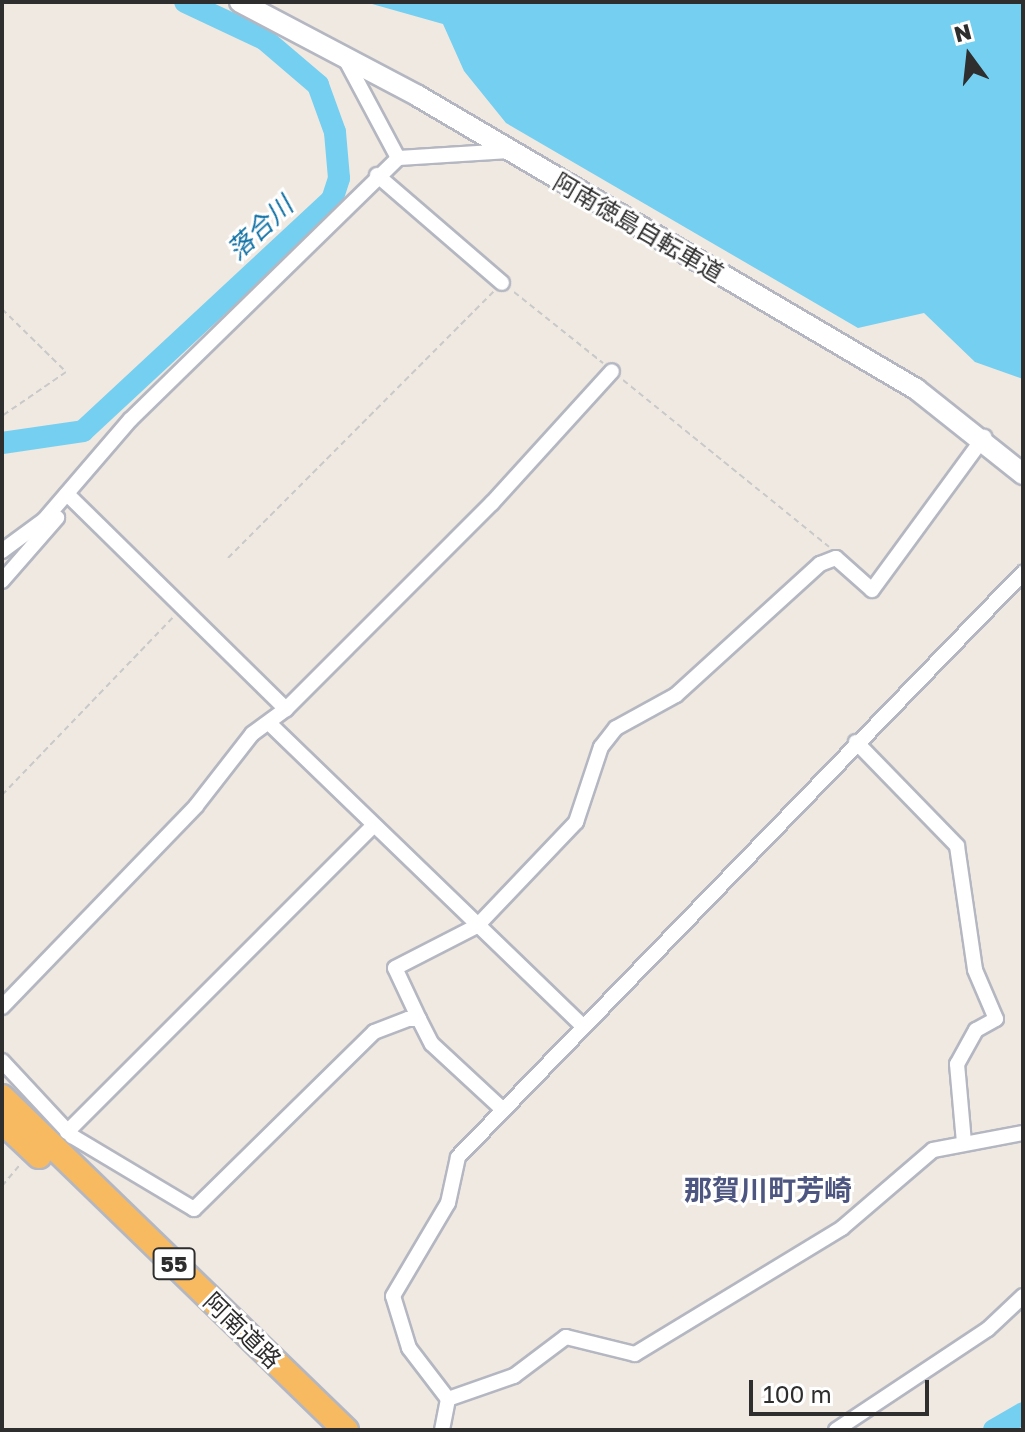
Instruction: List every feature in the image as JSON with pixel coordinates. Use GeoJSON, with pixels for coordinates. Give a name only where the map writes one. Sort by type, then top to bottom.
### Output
{"type":"FeatureCollection","features":[{"type":"Feature","properties":{"kind":"highway","name":"阿南道路"},"geometry":{"type":"LineString","coordinates":[[2,1097],[50,1136],[346,1430]]}},
{"type":"Feature","properties":{"kind":"highway","name":"阿南道路"},"geometry":{"type":"LineString","coordinates":[[2,1121],[50,1136],[323,1430]]}},
{"type":"Feature","properties":{"kind":"main road","name":"阿南徳島自転車道"},"geometry":{"type":"LineString","coordinates":[[240,2],[342,53],[916,389],[984,437],[1023,474]]}},
{"type":"Feature","properties":{"kind":"street"},"geometry":{"type":"LineString","coordinates":[[342,53],[398,158]]}},
{"type":"Feature","properties":{"kind":"street"},"geometry":{"type":"LineString","coordinates":[[2,581],[131,419],[377,175],[398,158],[510,151]]}},
{"type":"Feature","properties":{"kind":"street"},"geometry":{"type":"LineString","coordinates":[[377,175],[502,283]]}},
{"type":"Feature","properties":{"kind":"street"},"geometry":{"type":"LineString","coordinates":[[2,1007],[196,806],[252,734],[270,724],[286,709],[612,371]]}},
{"type":"Feature","properties":{"kind":"street"},"geometry":{"type":"LineString","coordinates":[[501,1108],[432,1044],[395,968],[477,926],[576,822],[601,747],[616,728],[676,695],[820,564],[836,558],[874,586],[984,437]]}},
{"type":"Feature","properties":{"kind":"street"},"geometry":{"type":"LineString","coordinates":[[2,551],[70,497]]}},
{"type":"Feature","properties":{"kind":"street"},"geometry":{"type":"LineString","coordinates":[[70,497],[286,709]]}},
{"type":"Feature","properties":{"kind":"street"},"geometry":{"type":"LineString","coordinates":[[442,1430],[448,1399],[409,1348],[393,1296],[448,1203],[458,1157],[501,1108],[1018,572]]}},
{"type":"Feature","properties":{"kind":"street"},"geometry":{"type":"LineString","coordinates":[[270,724],[582,1025]]}},
{"type":"Feature","properties":{"kind":"street"},"geometry":{"type":"LineString","coordinates":[[856,742],[957,846],[975,970],[996,1019],[976,1030],[957,1064],[964,1142]]}},
{"type":"Feature","properties":{"kind":"street"},"geometry":{"type":"LineString","coordinates":[[50,1136],[373,826]]}},
{"type":"Feature","properties":{"kind":"street"},"geometry":{"type":"LineString","coordinates":[[2,1061],[50,1136],[194,1209],[374,1032],[419,1019]]}},
{"type":"Feature","properties":{"kind":"street"},"geometry":{"type":"LineString","coordinates":[[448,1399],[514,1376],[566,1337],[635,1354],[842,1228],[933,1150],[1023,1133]]}},
{"type":"Feature","properties":{"kind":"street"},"geometry":{"type":"LineString","coordinates":[[836,1430],[988,1329],[1023,1296]]}},
{"type":"Feature","properties":{"kind":"path"},"geometry":{"type":"LineString","coordinates":[[228,558],[502,283],[836,558]]}},
{"type":"Feature","properties":{"kind":"path"},"geometry":{"type":"LineString","coordinates":[[2,309],[66,372],[2,416]]}},
{"type":"Feature","properties":{"kind":"path"},"geometry":{"type":"LineString","coordinates":[[2,795],[177,612],[168,604]]}},
{"type":"Feature","properties":{"kind":"path"},"geometry":{"type":"LineString","coordinates":[[2,1186],[50,1136]]}},
{"type":"Feature","properties":{"kind":"water"},"geometry":{"type":"Polygon","coordinates":[[[365,2],[1023,2],[1023,379],[975,362],[924,313],[858,328],[506,123],[464,71],[443,24],[365,2]]]}},
{"type":"Feature","properties":{"kind":"waterway","name":"落合川"},"geometry":{"type":"LineString","coordinates":[[2,443],[83,431],[332,200],[339,178],[335,132],[318,85],[264,39],[185,2]]}},
{"type":"Feature","properties":{"kind":"waterway"},"geometry":{"type":"LineString","coordinates":[[994,1430],[1023,1413]]}},
{"type":"Feature","properties":{"kind":"district","name":"那賀川町芳崎"},"geometry":{"type":"Point","coordinates":[768,1190]}}]}
